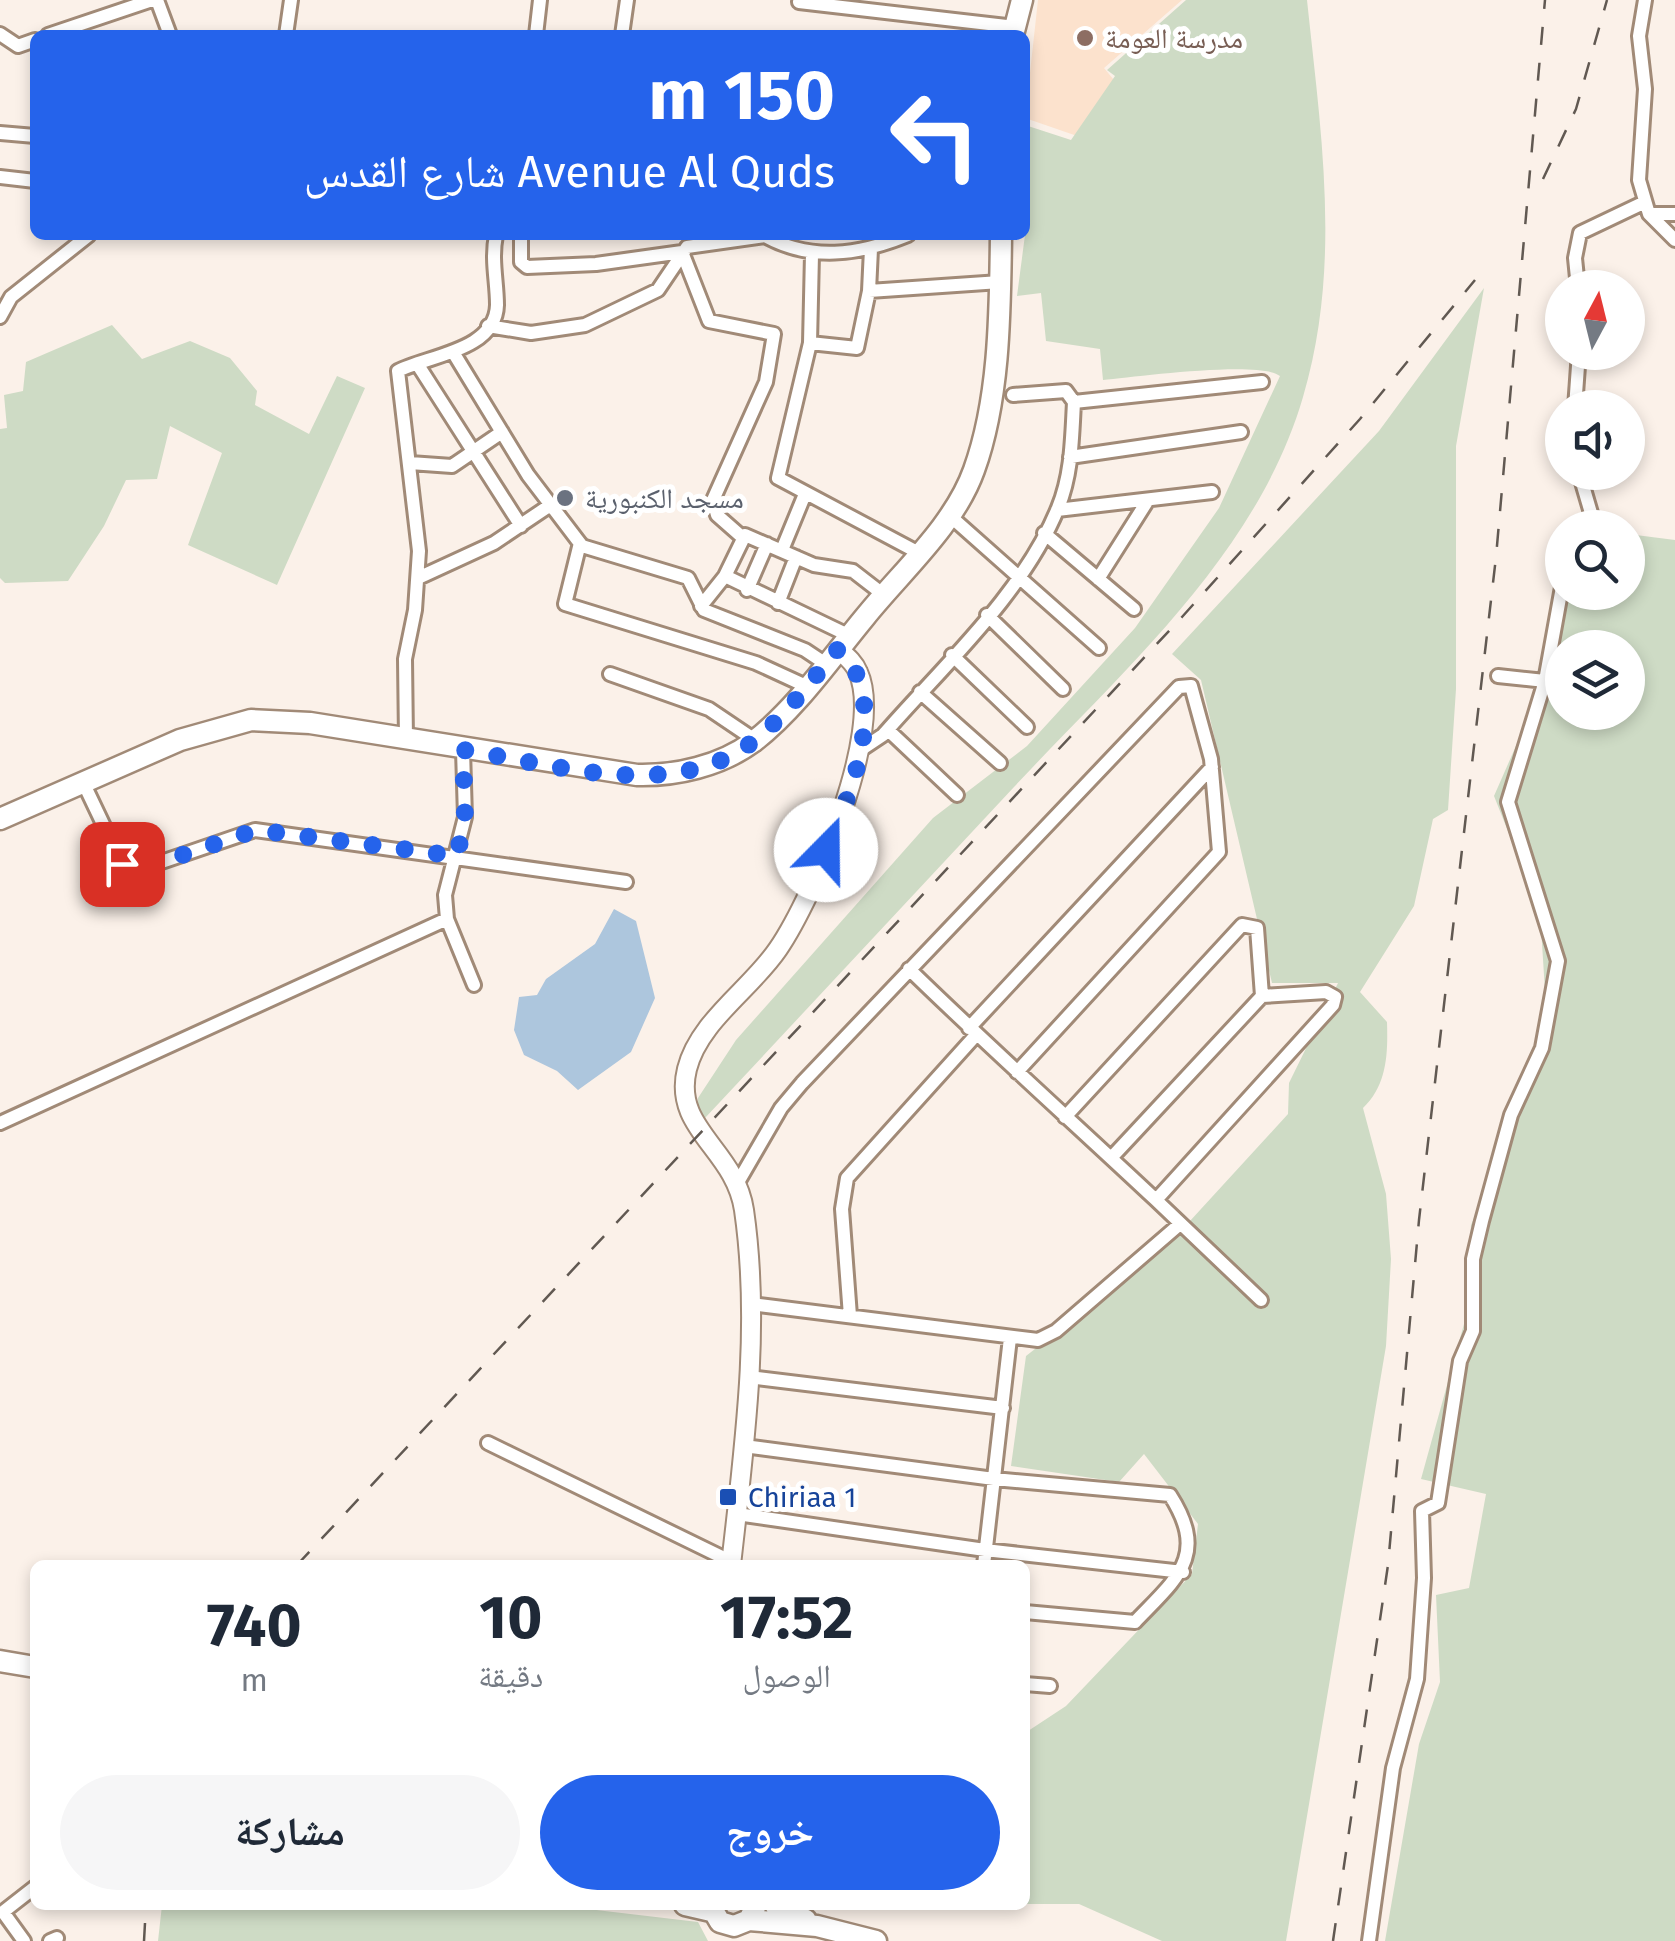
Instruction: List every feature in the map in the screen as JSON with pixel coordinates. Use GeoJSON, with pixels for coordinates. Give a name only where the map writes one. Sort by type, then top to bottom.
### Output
{"type":"FeatureCollection","features":[{"type":"Feature","properties":{"kind":"main road"},"geometry":{"type":"LineString","coordinates":[[1014,30],[1022,0]]}},
{"type":"Feature","properties":{"kind":"main road"},"geometry":{"type":"LineString","coordinates":[[0,818],[232,722],[290,721],[463,750],[652,775],[680,774],[754,740],[838,650],[919,553],[949,515],[973,474],[981,448],[1000,282],[1001,240]]}},
{"type":"Feature","properties":{"kind":"main road"},"geometry":{"type":"LineString","coordinates":[[731,1560],[744,1446],[752,1304],[743,1205],[721,1154],[686,1110],[687,1069],[707,1031],[768,963],[791,927],[838,825],[858,751],[864,693],[857,669],[838,650]]}},
{"type":"Feature","properties":{"kind":"main road"},"geometry":{"type":"LineString","coordinates":[[0,1662],[30,1666]]}},
{"type":"Feature","properties":{"kind":"main road"},"geometry":{"type":"LineString","coordinates":[[701,1910],[733,1921],[817,1926],[876,1941]]}},
{"type":"Feature","properties":{"kind":"main road"},"geometry":{"type":"LineString","coordinates":[[785,1910],[817,1926]]}},
{"type":"Feature","properties":{"kind":"street"},"geometry":{"type":"LineString","coordinates":[[63,30],[154,0],[168,30]]}},
{"type":"Feature","properties":{"kind":"street"},"geometry":{"type":"LineString","coordinates":[[287,30],[291,0]]}},
{"type":"Feature","properties":{"kind":"street"},"geometry":{"type":"LineString","coordinates":[[537,30],[540,0]]}},
{"type":"Feature","properties":{"kind":"street"},"geometry":{"type":"LineString","coordinates":[[623,30],[628,0]]}},
{"type":"Feature","properties":{"kind":"street"},"geometry":{"type":"LineString","coordinates":[[1645,0],[1639,36],[1646,88],[1639,168],[1646,208],[1675,240]]}},
{"type":"Feature","properties":{"kind":"street"},"geometry":{"type":"LineString","coordinates":[[799,2],[1007,30]]}},
{"type":"Feature","properties":{"kind":"street"},"geometry":{"type":"LineString","coordinates":[[0,34],[18,46],[30,42]]}},
{"type":"Feature","properties":{"kind":"street"},"geometry":{"type":"LineString","coordinates":[[0,133],[30,136]]}},
{"type":"Feature","properties":{"kind":"street"},"geometry":{"type":"LineString","coordinates":[[0,177],[30,181]]}},
{"type":"Feature","properties":{"kind":"street"},"geometry":{"type":"LineString","coordinates":[[1576,270],[1574,258],[1580,234],[1646,208],[1675,214]]}},
{"type":"Feature","properties":{"kind":"street"},"geometry":{"type":"LineString","coordinates":[[0,317],[12,297],[83,240]]}},
{"type":"Feature","properties":{"kind":"street"},"geometry":{"type":"LineString","coordinates":[[406,740],[405,659],[418,578],[410,464],[398,372],[453,352],[488,326],[497,308],[492,263],[495,240]]}},
{"type":"Feature","properties":{"kind":"street"},"geometry":{"type":"LineString","coordinates":[[521,240],[521,262],[527,266],[596,264],[734,240]]}},
{"type":"Feature","properties":{"kind":"street"},"geometry":{"type":"LineString","coordinates":[[775,240],[812,254],[871,249],[895,240]]}},
{"type":"Feature","properties":{"kind":"street"},"geometry":{"type":"LineString","coordinates":[[810,343],[857,348],[869,291],[871,249]]}},
{"type":"Feature","properties":{"kind":"street"},"geometry":{"type":"LineString","coordinates":[[488,326],[531,332],[584,325],[658,290],[682,252]]}},
{"type":"Feature","properties":{"kind":"street"},"geometry":{"type":"LineString","coordinates":[[682,252],[710,321],[775,336],[766,382],[713,500],[717,515],[742,536],[814,565],[852,571],[884,595]]}},
{"type":"Feature","properties":{"kind":"street"},"geometry":{"type":"LineString","coordinates":[[812,254],[805,381],[778,477],[919,553]]}},
{"type":"Feature","properties":{"kind":"street"},"geometry":{"type":"LineString","coordinates":[[869,291],[1000,282]]}},
{"type":"Feature","properties":{"kind":"street"},"geometry":{"type":"LineString","coordinates":[[453,352],[549,506],[588,550],[691,579],[701,606],[805,650],[838,650]]}},
{"type":"Feature","properties":{"kind":"street"},"geometry":{"type":"LineString","coordinates":[[418,364],[521,526]]}},
{"type":"Feature","properties":{"kind":"street"},"geometry":{"type":"LineString","coordinates":[[1074,402],[1262,382]]}},
{"type":"Feature","properties":{"kind":"street"},"geometry":{"type":"LineString","coordinates":[[858,751],[888,730],[987,615],[1020,574],[1057,510],[1070,457],[1074,402],[1066,391],[1013,395]]}},
{"type":"Feature","properties":{"kind":"street"},"geometry":{"type":"LineString","coordinates":[[410,464],[452,466],[502,432]]}},
{"type":"Feature","properties":{"kind":"street"},"geometry":{"type":"LineString","coordinates":[[1070,457],[1242,432]]}},
{"type":"Feature","properties":{"kind":"street"},"geometry":{"type":"LineString","coordinates":[[1057,510],[1212,492]]}},
{"type":"Feature","properties":{"kind":"street"},"geometry":{"type":"LineString","coordinates":[[782,550],[805,494]]}},
{"type":"Feature","properties":{"kind":"street"},"geometry":{"type":"LineString","coordinates":[[1098,579],[1148,500]]}},
{"type":"Feature","properties":{"kind":"street"},"geometry":{"type":"LineString","coordinates":[[418,578],[521,526],[549,506]]}},
{"type":"Feature","properties":{"kind":"street"},"geometry":{"type":"LineString","coordinates":[[949,515],[1099,648]]}},
{"type":"Feature","properties":{"kind":"street"},"geometry":{"type":"LineString","coordinates":[[1044,533],[1134,608]]}},
{"type":"Feature","properties":{"kind":"street"},"geometry":{"type":"LineString","coordinates":[[701,606],[725,576],[742,536]]}},
{"type":"Feature","properties":{"kind":"street"},"geometry":{"type":"LineString","coordinates":[[580,543],[565,604],[756,663],[806,686]]}},
{"type":"Feature","properties":{"kind":"street"},"geometry":{"type":"LineString","coordinates":[[747,590],[767,544]]}},
{"type":"Feature","properties":{"kind":"street"},"geometry":{"type":"LineString","coordinates":[[778,604],[796,557]]}},
{"type":"Feature","properties":{"kind":"street"},"geometry":{"type":"LineString","coordinates":[[725,576],[778,604],[838,650]]}},
{"type":"Feature","properties":{"kind":"street"},"geometry":{"type":"LineString","coordinates":[[987,615],[1063,689]]}},
{"type":"Feature","properties":{"kind":"street"},"geometry":{"type":"LineString","coordinates":[[952,655],[1027,727]]}},
{"type":"Feature","properties":{"kind":"street"},"geometry":{"type":"LineString","coordinates":[[610,674],[710,709],[754,740]]}},
{"type":"Feature","properties":{"kind":"street"},"geometry":{"type":"LineString","coordinates":[[1368,1941],[1394,1768],[1416,1680],[1424,1578],[1419,1522],[1422,1511],[1438,1503],[1460,1361],[1473,1331],[1473,1259],[1511,1116],[1542,1048],[1558,962],[1508,802],[1545,681],[1498,676]]}},
{"type":"Feature","properties":{"kind":"street"},"geometry":{"type":"LineString","coordinates":[[737,1184],[780,1108],[1178,687],[1188,685],[1195,692],[1212,767],[1220,852],[1017,1072]]}},
{"type":"Feature","properties":{"kind":"street"},"geometry":{"type":"LineString","coordinates":[[920,692],[1000,762]]}},
{"type":"Feature","properties":{"kind":"street"},"geometry":{"type":"LineString","coordinates":[[888,730],[958,795]]}},
{"type":"Feature","properties":{"kind":"street"},"geometry":{"type":"LineString","coordinates":[[463,750],[465,818],[445,895],[447,919],[474,984]]}},
{"type":"Feature","properties":{"kind":"street"},"geometry":{"type":"LineString","coordinates":[[850,1316],[842,1210],[848,1178],[973,1031],[1212,767]]}},
{"type":"Feature","properties":{"kind":"street"},"geometry":{"type":"LineString","coordinates":[[83,782],[122,864],[138,870],[256,830],[626,882]]}},
{"type":"Feature","properties":{"kind":"street"},"geometry":{"type":"LineString","coordinates":[[0,1124],[447,919]]}},
{"type":"Feature","properties":{"kind":"street"},"geometry":{"type":"LineString","coordinates":[[1065,1117],[1237,928],[1246,924],[1257,928],[1262,996]]}},
{"type":"Feature","properties":{"kind":"street"},"geometry":{"type":"LineString","coordinates":[[909,969],[1261,1300]]}},
{"type":"Feature","properties":{"kind":"street"},"geometry":{"type":"LineString","coordinates":[[1111,1158],[1262,996],[1326,992],[1336,1000],[1156,1200]]}},
{"type":"Feature","properties":{"kind":"street"},"geometry":{"type":"LineString","coordinates":[[752,1304],[1038,1340],[1056,1331],[1180,1224]]}},
{"type":"Feature","properties":{"kind":"street"},"geometry":{"type":"LineString","coordinates":[[984,1560],[1010,1338]]}},
{"type":"Feature","properties":{"kind":"street"},"geometry":{"type":"LineString","coordinates":[[749,1377],[1003,1408]]}},
{"type":"Feature","properties":{"kind":"street"},"geometry":{"type":"LineString","coordinates":[[488,1443],[725,1560]]}},
{"type":"Feature","properties":{"kind":"street"},"geometry":{"type":"LineString","coordinates":[[744,1446],[994,1479],[1170,1495],[1188,1523],[1183,1572],[1135,1622],[1030,1612]]}},
{"type":"Feature","properties":{"kind":"street"},"geometry":{"type":"LineString","coordinates":[[738,1514],[985,1550],[1183,1572]]}},
{"type":"Feature","properties":{"kind":"street"},"geometry":{"type":"LineString","coordinates":[[1030,1684],[1050,1686]]}},
{"type":"Feature","properties":{"kind":"street"},"geometry":{"type":"LineString","coordinates":[[24,1941],[3,1912],[30,1891]]}},
{"type":"Feature","properties":{"kind":"shaded area","name":"مدرسة العومة"},"geometry":{"type":"Polygon","coordinates":[[[1038,0],[1182,0],[1104,68],[1118,85],[1080,137],[1030,120],[1030,73],[1038,0]]]}},
{"type":"Feature","properties":{"kind":"green space"},"geometry":{"type":"Polygon","coordinates":[[[1186,0],[1307,0],[1322,150],[1325,249],[1315,348],[1303,397],[1282,454],[1254,508],[1182,608],[705,1118],[698,1109],[698,1098],[736,1040],[933,818],[1027,746],[1135,628],[1219,508],[1280,376],[1268,371],[1224,369],[1103,380],[1100,349],[1046,341],[1041,293],[1017,296],[1024,240],[1030,240],[1030,127],[1071,140],[1115,76],[1107,70],[1186,0]]]}},
{"type":"Feature","properties":{"kind":"green space"},"geometry":{"type":"Polygon","coordinates":[[[1484,288],[1456,446],[1456,689],[1448,810],[1433,819],[1414,906],[1360,992],[1387,1022],[1381,1079],[1363,1108],[1386,1194],[1391,1259],[1386,1346],[1286,1941],[1162,1941],[1079,1904],[1030,1904],[1030,1730],[1066,1706],[1192,1574],[1198,1524],[1144,1454],[1119,1482],[1011,1466],[1026,1356],[1168,1245],[1288,1114],[1289,1083],[1338,983],[1272,983],[1201,680],[1172,654],[1379,431],[1484,288]]]}},
{"type":"Feature","properties":{"kind":"green space"},"geometry":{"type":"Polygon","coordinates":[[[112,325],[142,359],[190,341],[230,358],[257,391],[255,405],[309,434],[337,376],[365,388],[277,585],[188,545],[222,453],[170,426],[157,479],[126,480],[104,526],[68,581],[5,583],[0,578],[0,429],[7,428],[4,395],[23,391],[26,362],[112,325]]]}},
{"type":"Feature","properties":{"kind":"green space"},"geometry":{"type":"Polygon","coordinates":[[[1645,536],[1675,540],[1675,1941],[1385,1941],[1419,1744],[1440,1682],[1436,1595],[1469,1588],[1486,1494],[1421,1479],[1464,1324],[1471,1225],[1543,1059],[1548,1038],[1540,912],[1494,796],[1545,674],[1545,730],[1645,730],[1645,630],[1551,630],[1553,610],[1645,610],[1645,536]]]}},
{"type":"Feature","properties":{"kind":"green space"},"geometry":{"type":"Polygon","coordinates":[[[161,1910],[596,1910],[698,1922],[708,1941],[158,1941],[161,1910]]]}},
{"type":"Feature","properties":{"kind":"water"},"geometry":{"type":"Polygon","coordinates":[[[614,909],[636,921],[655,998],[631,1052],[578,1090],[557,1071],[524,1055],[514,1030],[519,997],[537,995],[546,979],[595,944],[614,909]]]}},
{"type":"Feature","properties":{"kind":"railway"},"geometry":{"type":"LineString","coordinates":[[1333,1941],[1388,1565],[1419,1220],[1496,557],[1545,0]]}},
{"type":"Feature","properties":{"kind":"railway"},"geometry":{"type":"LineString","coordinates":[[1543,179],[1576,109],[1607,0]]}},
{"type":"Feature","properties":{"kind":"railway"},"geometry":{"type":"LineString","coordinates":[[302,1560],[1182,617],[1360,419],[1475,280]]}},
{"type":"Feature","properties":{"kind":"railway"},"geometry":{"type":"LineString","coordinates":[[144,1941],[146,1910]]}},
{"type":"Feature","properties":{"kind":"place","name":"مدرسة العومة"},"geometry":{"type":"Point","coordinates":[1085,38]}},
{"type":"Feature","properties":{"kind":"place","name":"مسجد الكنبورية"},"geometry":{"type":"Point","coordinates":[565,498]}},
{"type":"Feature","properties":{"kind":"place","name":"Chiriaa 1"},"geometry":{"type":"Point","coordinates":[728,1497]}},
{"type":"Feature","properties":{"kind":"route"},"geometry":{"type":"LineString","coordinates":[[122,864],[138,870],[256,830],[457,856],[465,818],[463,750],[619,774],[680,774],[737,752],[754,740],[838,649],[860,676],[864,718],[846,802],[826,850]]}}]}
